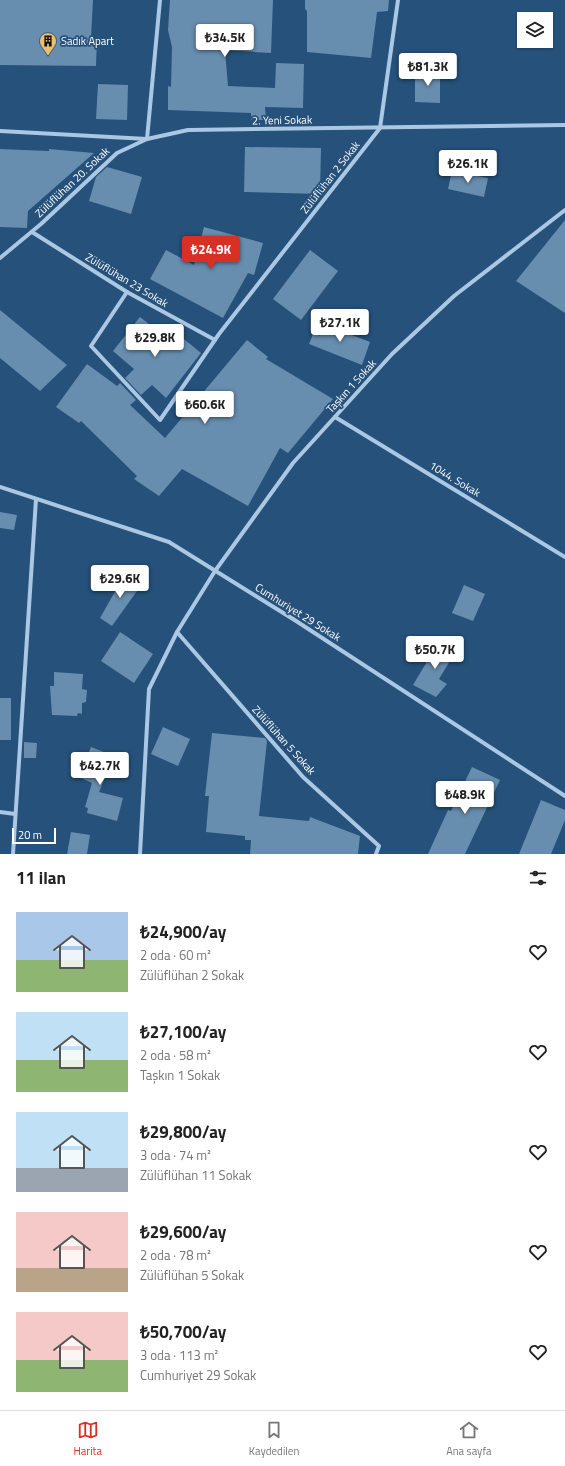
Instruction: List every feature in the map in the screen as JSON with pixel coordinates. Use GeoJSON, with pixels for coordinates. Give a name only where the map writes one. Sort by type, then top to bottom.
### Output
{"type":"FeatureCollection","features":[{"type":"Feature","properties":{"kind":"street"},"geometry":{"type":"LineString","coordinates":[[147,139],[160,0]]}},
{"type":"Feature","properties":{"kind":"street","name":"Zülüflühan 2 Sokak"},"geometry":{"type":"LineString","coordinates":[[127,292],[91,346],[160,420],[216,340],[380,128],[398,0]]}},
{"type":"Feature","properties":{"kind":"street","name":"2. Yeni Sokak"},"geometry":{"type":"LineString","coordinates":[[0,131],[147,139],[188,130],[565,125]]}},
{"type":"Feature","properties":{"kind":"street","name":"Zülüflühan 20. Sokak"},"geometry":{"type":"LineString","coordinates":[[0,258],[32,232],[117,153],[147,139]]}},
{"type":"Feature","properties":{"kind":"street","name":"Taşkın 1 Sokak"},"geometry":{"type":"LineString","coordinates":[[140,854],[149,689],[177,632],[215,571],[294,462],[392,354],[454,296],[565,210]]}},
{"type":"Feature","properties":{"kind":"street","name":"Zülüflühan 23 Sokak"},"geometry":{"type":"LineString","coordinates":[[32,232],[127,292],[216,340]]}},
{"type":"Feature","properties":{"kind":"street","name":"1044. Sokak"},"geometry":{"type":"LineString","coordinates":[[335,417],[565,556]]}},
{"type":"Feature","properties":{"kind":"street","name":"Cumhuriyet 29 Sokak"},"geometry":{"type":"LineString","coordinates":[[0,488],[169,542],[293,619],[565,796]]}},
{"type":"Feature","properties":{"kind":"street"},"geometry":{"type":"LineString","coordinates":[[13,854],[36,499]]}},
{"type":"Feature","properties":{"kind":"street","name":"Zülüflühan 5 Sokak"},"geometry":{"type":"LineString","coordinates":[[177,632],[303,777],[380,846],[376,854]]}},
{"type":"Feature","properties":{"kind":"street"},"geometry":{"type":"LineString","coordinates":[[0,812],[15,814]]}},
{"type":"Feature","properties":{"kind":"building"},"geometry":{"type":"Polygon","coordinates":[[[0,0],[93,0],[91,38],[97,38],[96,66],[0,65],[0,0]]]}},
{"type":"Feature","properties":{"kind":"building"},"geometry":{"type":"Polygon","coordinates":[[[170,0],[273,0],[271,53],[225,50],[228,86],[275,88],[276,63],[304,64],[303,108],[265,107],[266,120],[251,120],[251,113],[168,110],[168,86],[171,87],[172,47],[168,30],[170,0]]]}},
{"type":"Feature","properties":{"kind":"building"},"geometry":{"type":"Polygon","coordinates":[[[305,0],[389,0],[388,11],[377,12],[371,58],[307,52],[307,11],[305,9],[305,0]]]}},
{"type":"Feature","properties":{"kind":"building"},"geometry":{"type":"Polygon","coordinates":[[[415,71],[440,72],[440,103],[415,102],[415,71]]]}},
{"type":"Feature","properties":{"kind":"building"},"geometry":{"type":"Polygon","coordinates":[[[98,84],[128,85],[127,120],[96,119],[98,84]]]}},
{"type":"Feature","properties":{"kind":"building"},"geometry":{"type":"Polygon","coordinates":[[[245,147],[321,148],[320,194],[244,192],[245,147]]]}},
{"type":"Feature","properties":{"kind":"building"},"geometry":{"type":"Polygon","coordinates":[[[0,149],[49,151],[49,149],[94,153],[28,211],[27,228],[0,227],[0,149]]]}},
{"type":"Feature","properties":{"kind":"building"},"geometry":{"type":"Polygon","coordinates":[[[107,167],[142,177],[131,214],[89,201],[96,177],[107,167]]]}},
{"type":"Feature","properties":{"kind":"building"},"geometry":{"type":"Polygon","coordinates":[[[452,171],[488,178],[484,197],[448,189],[452,171]]]}},
{"type":"Feature","properties":{"kind":"building"},"geometry":{"type":"Polygon","coordinates":[[[565,220],[565,313],[516,281],[565,220]]]}},
{"type":"Feature","properties":{"kind":"building"},"geometry":{"type":"Polygon","coordinates":[[[204,227],[263,243],[254,275],[248,273],[223,318],[150,279],[166,250],[194,265],[204,227]]]}},
{"type":"Feature","properties":{"kind":"building"},"geometry":{"type":"Polygon","coordinates":[[[310,250],[338,271],[301,320],[273,299],[310,250]]]}},
{"type":"Feature","properties":{"kind":"building"},"geometry":{"type":"Polygon","coordinates":[[[0,310],[67,365],[40,391],[0,358],[0,310]]]}},
{"type":"Feature","properties":{"kind":"building"},"geometry":{"type":"Polygon","coordinates":[[[140,317],[173,343],[179,335],[201,353],[166,398],[152,385],[141,395],[125,378],[134,369],[113,351],[140,317]]]}},
{"type":"Feature","properties":{"kind":"building"},"geometry":{"type":"Polygon","coordinates":[[[318,322],[370,342],[362,365],[309,344],[318,322]]]}},
{"type":"Feature","properties":{"kind":"building"},"geometry":{"type":"Polygon","coordinates":[[[247,340],[268,357],[266,359],[333,399],[288,453],[280,448],[248,506],[182,469],[159,496],[134,479],[137,476],[81,421],[79,423],[56,407],[87,364],[117,386],[120,383],[136,400],[130,405],[165,438],[247,340]]]}},
{"type":"Feature","properties":{"kind":"building"},"geometry":{"type":"Polygon","coordinates":[[[0,512],[17,515],[14,530],[0,528],[0,512]]]}},
{"type":"Feature","properties":{"kind":"building"},"geometry":{"type":"Polygon","coordinates":[[[125,574],[142,584],[112,626],[100,618],[125,574]]]}},
{"type":"Feature","properties":{"kind":"building"},"geometry":{"type":"Polygon","coordinates":[[[464,585],[485,594],[473,621],[452,613],[464,585]]]}},
{"type":"Feature","properties":{"kind":"building"},"geometry":{"type":"Polygon","coordinates":[[[120,632],[153,654],[134,683],[101,661],[120,632]]]}},
{"type":"Feature","properties":{"kind":"building"},"geometry":{"type":"Polygon","coordinates":[[[440,640],[456,651],[439,679],[447,684],[436,697],[413,685],[440,640]]]}},
{"type":"Feature","properties":{"kind":"building"},"geometry":{"type":"Polygon","coordinates":[[[54,672],[83,674],[82,689],[87,690],[86,702],[82,703],[82,714],[78,713],[77,716],[52,715],[50,686],[54,686],[54,672]]]}},
{"type":"Feature","properties":{"kind":"building"},"geometry":{"type":"Polygon","coordinates":[[[0,698],[11,698],[11,740],[0,740],[0,698]]]}},
{"type":"Feature","properties":{"kind":"building"},"geometry":{"type":"Polygon","coordinates":[[[163,727],[190,739],[178,766],[151,754],[163,727]]]}},
{"type":"Feature","properties":{"kind":"building"},"geometry":{"type":"Polygon","coordinates":[[[212,733],[265,738],[267,741],[259,816],[309,821],[310,817],[360,836],[358,854],[250,854],[251,840],[245,840],[245,836],[206,832],[209,796],[205,796],[212,733]]]}},
{"type":"Feature","properties":{"kind":"building"},"geometry":{"type":"Polygon","coordinates":[[[24,742],[37,743],[36,758],[24,758],[24,742]]]}},
{"type":"Feature","properties":{"kind":"building"},"geometry":{"type":"Polygon","coordinates":[[[91,747],[114,756],[99,792],[123,798],[117,821],[87,813],[88,808],[85,807],[92,783],[79,777],[91,747]]]}},
{"type":"Feature","properties":{"kind":"building"},"geometry":{"type":"Polygon","coordinates":[[[472,767],[500,780],[465,854],[428,854],[448,810],[451,811],[472,767]]]}},
{"type":"Feature","properties":{"kind":"building"},"geometry":{"type":"Polygon","coordinates":[[[541,800],[565,810],[565,820],[551,854],[519,854],[541,800]]]}},
{"type":"Feature","properties":{"kind":"building"},"geometry":{"type":"Polygon","coordinates":[[[71,832],[90,835],[87,854],[67,854],[71,832]]]}},
{"type":"Feature","properties":{"kind":"place","name":"Sadık Apart"},"geometry":{"type":"Point","coordinates":[48,56]}}]}
